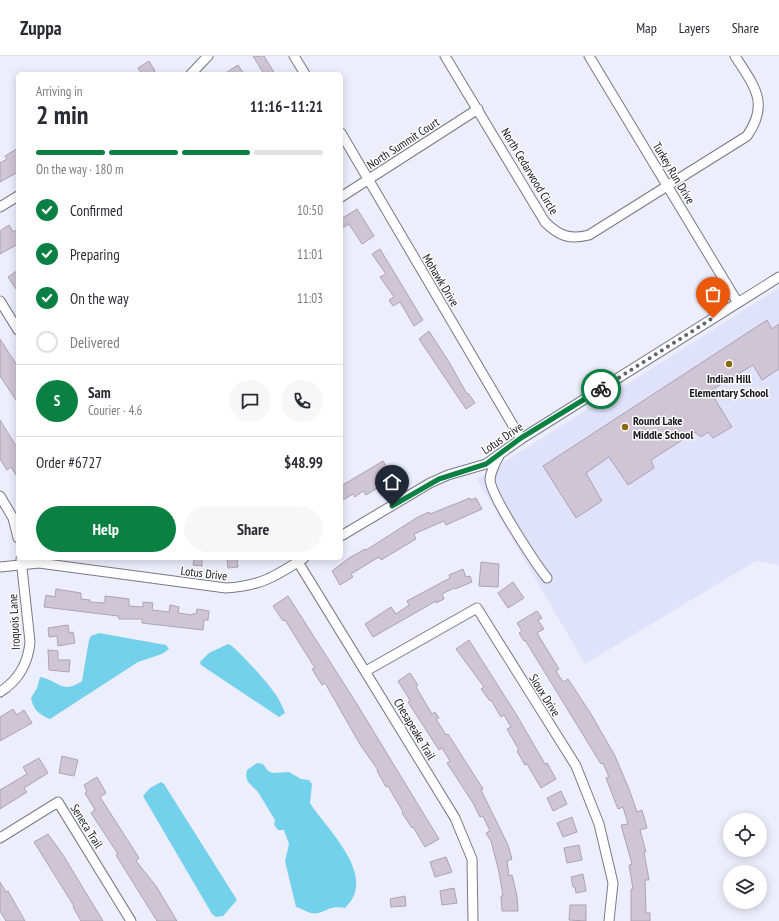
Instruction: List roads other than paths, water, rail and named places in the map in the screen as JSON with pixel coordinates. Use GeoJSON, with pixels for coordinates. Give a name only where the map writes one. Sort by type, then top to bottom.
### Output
{"type":"FeatureCollection","features":[{"type":"Feature","properties":{"kind":"street"},"geometry":{"type":"LineString","coordinates":[[193,72],[208,56]]}},
{"type":"Feature","properties":{"kind":"street"},"geometry":{"type":"LineString","coordinates":[[294,56],[304,72]]}},
{"type":"Feature","properties":{"kind":"street","name":"North Cedarwood Circle"},"geometry":{"type":"LineString","coordinates":[[445,56],[545,222],[554,231],[566,237],[578,238],[589,235],[747,136],[755,124],[759,113],[759,101],[752,83],[736,56]]}},
{"type":"Feature","properties":{"kind":"street","name":"Turkey Run Drive"},"geometry":{"type":"LineString","coordinates":[[589,56],[738,303]]}},
{"type":"Feature","properties":{"kind":"street","name":"North Summit Court"},"geometry":{"type":"LineString","coordinates":[[343,197],[478,109]]}},
{"type":"Feature","properties":{"kind":"street","name":"Mohawk Drive"},"geometry":{"type":"LineString","coordinates":[[343,137],[521,438]]}},
{"type":"Feature","properties":{"kind":"street"},"geometry":{"type":"LineString","coordinates":[[0,207],[16,197]]}},
{"type":"Feature","properties":{"kind":"street","name":"Lotus Drive"},"geometry":{"type":"LineString","coordinates":[[343,535],[430,483],[448,475],[486,464],[521,438],[779,277]]}},
{"type":"Feature","properties":{"kind":"street"},"geometry":{"type":"LineString","coordinates":[[0,301],[16,324]]}},
{"type":"Feature","properties":{"kind":"street"},"geometry":{"type":"LineString","coordinates":[[500,455],[494,466],[490,480],[495,494],[536,564],[547,578]]}},
{"type":"Feature","properties":{"kind":"street"},"geometry":{"type":"LineString","coordinates":[[0,496],[13,518],[16,530]]}},
{"type":"Feature","properties":{"kind":"street","name":"Lotus Drive"},"geometry":{"type":"LineString","coordinates":[[0,567],[21,561],[226,588],[255,585],[267,580],[301,560]]}},
{"type":"Feature","properties":{"kind":"street","name":"Chesapeake Trail"},"geometry":{"type":"LineString","coordinates":[[301,560],[455,818],[472,859],[473,921]]}},
{"type":"Feature","properties":{"kind":"street","name":"Iroquois Lane"},"geometry":{"type":"LineString","coordinates":[[0,692],[20,674],[29,653],[30,642],[21,561]]}},
{"type":"Feature","properties":{"kind":"street","name":"Sioux Drive"},"geometry":{"type":"LineString","coordinates":[[366,671],[477,608],[576,766],[598,824],[613,883],[609,921]]}},
{"type":"Feature","properties":{"kind":"street","name":"Seneca Trail"},"geometry":{"type":"LineString","coordinates":[[0,838],[58,802],[131,921]]}},
{"type":"Feature","properties":{"kind":"water"},"geometry":{"type":"Polygon","coordinates":[[[99,633],[166,645],[169,649],[162,654],[138,662],[50,719],[43,716],[33,705],[31,698],[37,688],[40,677],[64,687],[75,685],[82,681],[89,640],[91,636],[99,633]]]}},
{"type":"Feature","properties":{"kind":"water"},"geometry":{"type":"Polygon","coordinates":[[[228,644],[244,657],[265,680],[277,696],[285,713],[279,717],[201,665],[200,662],[209,653],[228,644]]]}},
{"type":"Feature","properties":{"kind":"water"},"geometry":{"type":"Polygon","coordinates":[[[257,763],[263,764],[268,771],[273,773],[289,772],[301,779],[309,780],[312,784],[310,803],[338,840],[347,854],[353,868],[356,882],[354,895],[345,908],[339,907],[315,913],[296,907],[285,861],[289,844],[284,830],[278,830],[274,825],[275,820],[258,792],[248,782],[246,776],[247,770],[257,763]]]}},
{"type":"Feature","properties":{"kind":"water"},"geometry":{"type":"Polygon","coordinates":[[[161,782],[164,784],[237,900],[223,916],[216,917],[212,914],[143,796],[150,788],[161,782]]]}},
{"type":"Feature","properties":{"kind":"place","name":"Indian Hill Elementary School"},"geometry":{"type":"Point","coordinates":[729,364]}},
{"type":"Feature","properties":{"kind":"place","name":"Round Lake Middle School"},"geometry":{"type":"Point","coordinates":[625,427]}}]}
